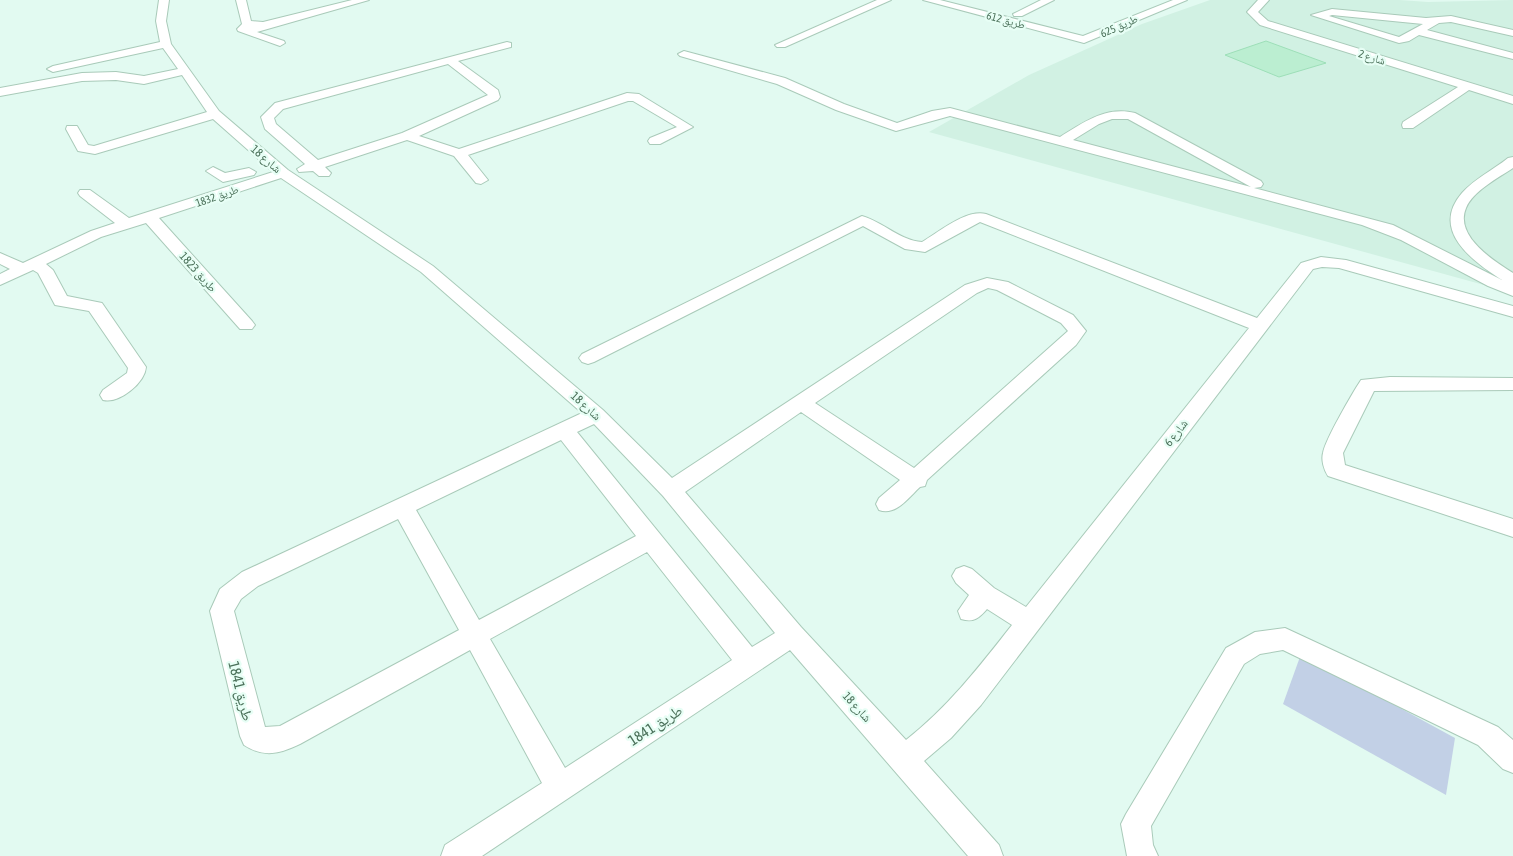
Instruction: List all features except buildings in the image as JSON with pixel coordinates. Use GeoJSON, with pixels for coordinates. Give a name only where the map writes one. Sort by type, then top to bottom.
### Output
{"type":"FeatureCollection","features":[{"type":"Feature","properties":{"kind":"street","name":"شارع 18"},"geometry":{"type":"LineString","coordinates":[[164,0],[161,21],[166,44],[215,114],[280,171],[427,269],[596,415],[671,490],[792,635],[904,759],[988,856]]}},
{"type":"Feature","properties":{"kind":"street"},"geometry":{"type":"LineString","coordinates":[[241,0],[249,28],[254,35],[280,43]]}},
{"type":"Feature","properties":{"kind":"street"},"geometry":{"type":"LineString","coordinates":[[249,28],[364,0]]}},
{"type":"Feature","properties":{"kind":"street"},"geometry":{"type":"LineString","coordinates":[[781,45],[886,0]]}},
{"type":"Feature","properties":{"kind":"street","name":"طريق 612"},"geometry":{"type":"LineString","coordinates":[[928,0],[1084,40]]}},
{"type":"Feature","properties":{"kind":"street"},"geometry":{"type":"LineString","coordinates":[[1018,14],[1049,0]]}},
{"type":"Feature","properties":{"kind":"street","name":"طريق 625"},"geometry":{"type":"LineString","coordinates":[[1084,40],[1182,0]]}},
{"type":"Feature","properties":{"kind":"street","name":"شارع 2"},"geometry":{"type":"LineString","coordinates":[[1264,0],[1252,12],[1255,18],[1264,23],[1513,100]]}},
{"type":"Feature","properties":{"kind":"street"},"geometry":{"type":"LineString","coordinates":[[1435,20],[1405,39],[1394,39],[1316,16],[1324,12],[1337,12],[1435,20],[1451,19],[1503,27],[1513,33]]}},
{"type":"Feature","properties":{"kind":"street"},"geometry":{"type":"LineString","coordinates":[[1417,31],[1513,56]]}},
{"type":"Feature","properties":{"kind":"street"},"geometry":{"type":"LineString","coordinates":[[37,72],[166,44]]}},
{"type":"Feature","properties":{"kind":"street"},"geometry":{"type":"LineString","coordinates":[[319,169],[270,126],[267,117],[279,106],[507,44]]}},
{"type":"Feature","properties":{"kind":"street"},"geometry":{"type":"LineString","coordinates":[[684,54],[781,81],[840,107],[896,127],[905,127],[942,112],[950,112],[1284,199],[1406,235],[1484,279],[1513,291]]}},
{"type":"Feature","properties":{"kind":"street"},"geometry":{"type":"LineString","coordinates":[[213,171],[220,178],[227,178],[280,171],[319,169],[407,136],[494,97],[494,93],[449,60]]}},
{"type":"Feature","properties":{"kind":"street"},"geometry":{"type":"LineString","coordinates":[[0,92],[82,77],[109,75],[144,80],[184,71]]}},
{"type":"Feature","properties":{"kind":"street"},"geometry":{"type":"LineString","coordinates":[[0,80],[18,76]]}},
{"type":"Feature","properties":{"kind":"street"},"geometry":{"type":"LineString","coordinates":[[1408,125],[1467,86]]}},
{"type":"Feature","properties":{"kind":"street"},"geometry":{"type":"LineString","coordinates":[[459,153],[627,96],[635,97],[686,127],[655,141]]}},
{"type":"Feature","properties":{"kind":"street"},"geometry":{"type":"LineString","coordinates":[[1062,142],[1107,114],[1118,113],[1131,116],[1284,199]]}},
{"type":"Feature","properties":{"kind":"street"},"geometry":{"type":"LineString","coordinates":[[72,129],[83,148],[95,150],[215,114]]}},
{"type":"Feature","properties":{"kind":"street"},"geometry":{"type":"LineString","coordinates":[[407,136],[459,153],[481,180]]}},
{"type":"Feature","properties":{"kind":"street"},"geometry":{"type":"LineString","coordinates":[[1513,161],[1465,197],[1456,214],[1461,237],[1486,261],[1513,280]]}},
{"type":"Feature","properties":{"kind":"street","name":"طريق 1832"},"geometry":{"type":"LineString","coordinates":[[0,280],[81,240],[150,218],[280,171]]}},
{"type":"Feature","properties":{"kind":"street"},"geometry":{"type":"LineString","coordinates":[[85,193],[128,225]]}},
{"type":"Feature","properties":{"kind":"street"},"geometry":{"type":"LineString","coordinates":[[588,358],[862,221],[918,248],[925,247],[972,219],[981,217],[1260,326]]}},
{"type":"Feature","properties":{"kind":"street","name":"طريق 1823"},"geometry":{"type":"LineString","coordinates":[[150,218],[246,325]]}},
{"type":"Feature","properties":{"kind":"street"},"geometry":{"type":"LineString","coordinates":[[0,258],[45,270],[61,301],[96,307],[101,318],[137,367],[136,376],[110,395]]}},
{"type":"Feature","properties":{"kind":"street","name":"شارع 6"},"geometry":{"type":"LineString","coordinates":[[904,759],[957,713],[1303,270],[1312,264],[1320,262],[1351,266],[1513,312]]}},
{"type":"Feature","properties":{"kind":"street"},"geometry":{"type":"LineString","coordinates":[[671,490],[803,404],[971,289],[987,284],[1002,286],[1067,319],[1077,331],[1070,341],[887,504]]}},
{"type":"Feature","properties":{"kind":"street"},"geometry":{"type":"LineString","coordinates":[[1513,384],[1390,383],[1368,385],[1361,395],[1333,453],[1335,470],[1513,528]]}},
{"type":"Feature","properties":{"kind":"street"},"geometry":{"type":"LineString","coordinates":[[803,404],[916,480]]}},
{"type":"Feature","properties":{"kind":"street","name":"طريق 1841"},"geometry":{"type":"LineString","coordinates":[[596,415],[239,585],[224,602],[222,611],[254,736],[260,741],[270,742],[285,738],[650,539]]}},
{"type":"Feature","properties":{"kind":"street"},"geometry":{"type":"LineString","coordinates":[[564,430],[750,663]]}},
{"type":"Feature","properties":{"kind":"street"},"geometry":{"type":"LineString","coordinates":[[402,507],[560,787]]}},
{"type":"Feature","properties":{"kind":"street"},"geometry":{"type":"LineString","coordinates":[[964,576],[984,591],[978,603],[1029,622]]}},
{"type":"Feature","properties":{"kind":"street","name":"طريق 1841"},"geometry":{"type":"LineString","coordinates":[[456,856],[792,635]]}},
{"type":"Feature","properties":{"kind":"street"},"geometry":{"type":"LineString","coordinates":[[1143,856],[1139,849],[1136,824],[1235,656],[1255,643],[1285,639],[1488,736],[1513,759]]}},
{"type":"Feature","properties":{"kind":"shaded area"},"geometry":{"type":"Polygon","coordinates":[[[1210,0],[1399,0],[1428,2],[1513,0],[1513,293],[929,132],[1029,75],[1142,24],[1210,0]]]}},
{"type":"Feature","properties":{"kind":"shaded area"},"geometry":{"type":"Polygon","coordinates":[[[1301,654],[1455,738],[1446,795],[1283,704],[1301,654]]]}}]}
